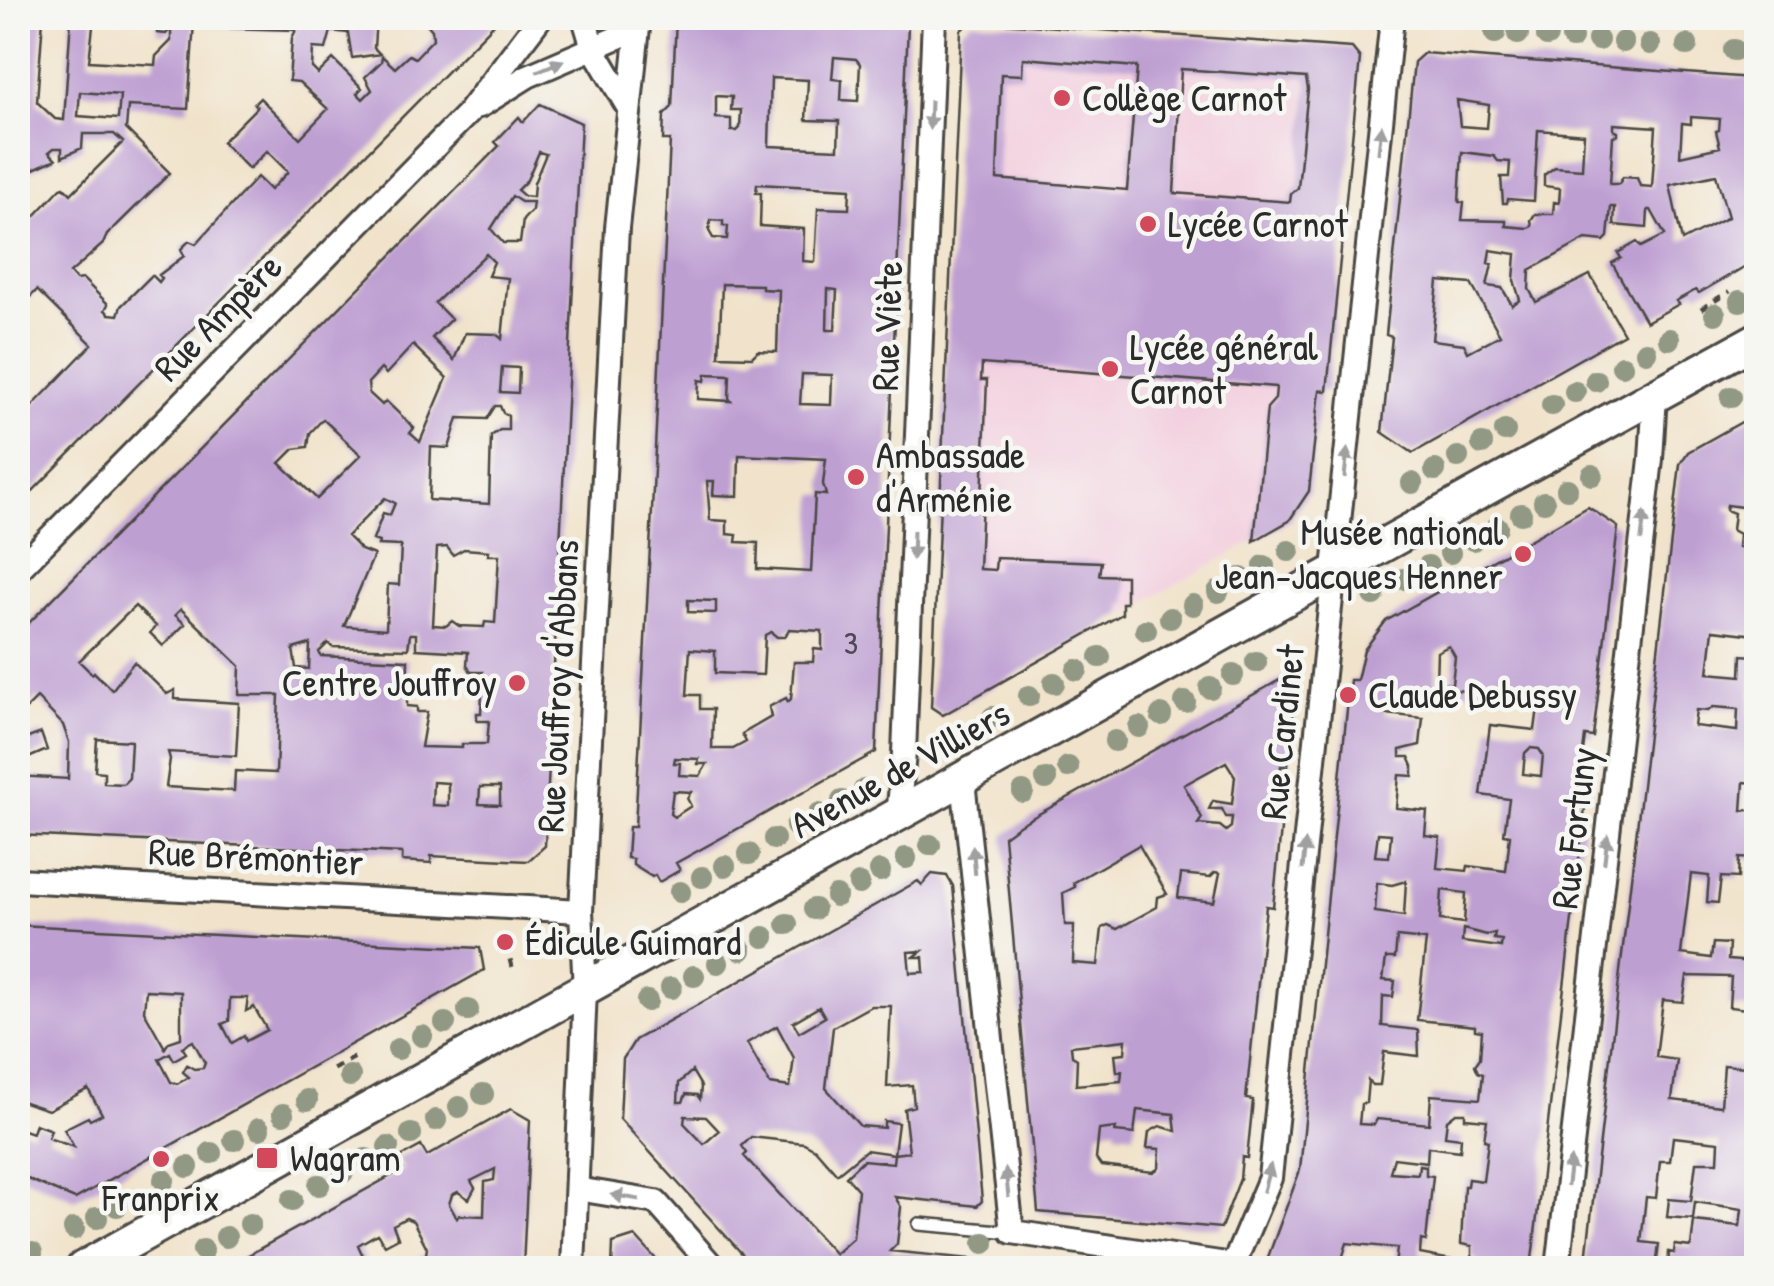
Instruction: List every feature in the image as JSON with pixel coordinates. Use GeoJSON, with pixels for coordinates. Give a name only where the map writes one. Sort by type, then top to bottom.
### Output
{"type":"FeatureCollection","features":[{"type":"Feature","properties":{"kind":"main road","name":"Avenue de Villiers"},"geometry":{"type":"LineString","coordinates":[[83,1268],[1756,340]]}},
{"type":"Feature","properties":{"kind":"street","name":"Rue Ampère"},"geometry":{"type":"LineString","coordinates":[[18,570],[468,112],[540,18]]}},
{"type":"Feature","properties":{"kind":"street"},"geometry":{"type":"LineString","coordinates":[[584,18],[592,48],[628,107]]}},
{"type":"Feature","properties":{"kind":"street","name":"Rue Viète"},"geometry":{"type":"LineString","coordinates":[[898,817],[904,753],[934,18]]}},
{"type":"Feature","properties":{"kind":"street","name":"Rue Cardinet"},"geometry":{"type":"LineString","coordinates":[[1232,1267],[1270,1178],[1392,18]]}},
{"type":"Feature","properties":{"kind":"street","name":"Rue Ampère"},"geometry":{"type":"LineString","coordinates":[[468,112],[528,76],[638,23]]}},
{"type":"Feature","properties":{"kind":"street","name":"Rue Jouffroy d'Abbans"},"geometry":{"type":"LineString","coordinates":[[572,1268],[585,990],[581,911],[617,228],[638,23]]}},
{"type":"Feature","properties":{"kind":"street","name":"Rue Fortuny"},"geometry":{"type":"LineString","coordinates":[[1558,1268],[1656,395]]}},
{"type":"Feature","properties":{"kind":"street"},"geometry":{"type":"LineString","coordinates":[[963,781],[1012,1232],[1232,1267]]}},
{"type":"Feature","properties":{"kind":"street","name":"Rue Brémontier"},"geometry":{"type":"LineString","coordinates":[[18,880],[581,911]]}},
{"type":"Feature","properties":{"kind":"street"},"geometry":{"type":"LineString","coordinates":[[577,1189],[656,1202],[714,1268]]}},
{"type":"Feature","properties":{"kind":"lane"},"geometry":{"type":"LineString","coordinates":[[919,1224],[1012,1232]]}},
{"type":"Feature","properties":{"kind":"path"},"geometry":{"type":"LineString","coordinates":[[1701,308],[1730,291]]}},
{"type":"Feature","properties":{"kind":"path"},"geometry":{"type":"LineString","coordinates":[[506,944],[512,967]]}},
{"type":"Feature","properties":{"kind":"path"},"geometry":{"type":"LineString","coordinates":[[334,1069],[359,1055]]}},
{"type":"Feature","properties":{"kind":"shaded area","name":"Lycée Carnot"},"geometry":{"type":"Polygon","coordinates":[[[972,21],[1352,48],[1360,58],[1327,391],[1320,391],[1309,491],[1289,521],[943,715],[931,707],[961,30],[972,21]]]}},
{"type":"Feature","properties":{"kind":"building"},"geometry":{"type":"Polygon","coordinates":[[[18,18],[43,18],[37,102],[55,119],[64,120],[71,18],[94,18],[89,61],[155,65],[156,56],[171,41],[171,28],[166,34],[157,33],[156,18],[376,18],[374,48],[380,54],[352,58],[348,33],[331,31],[326,49],[313,48],[312,68],[318,74],[333,59],[362,88],[357,93],[363,99],[372,90],[365,77],[382,56],[395,68],[409,55],[415,58],[433,39],[427,24],[385,18],[500,18],[24,500],[18,493],[18,421],[92,344],[37,290],[18,309],[18,225],[27,230],[30,221],[61,188],[71,194],[123,142],[114,134],[83,134],[82,148],[62,157],[62,148],[54,148],[49,152],[56,159],[27,172],[18,163],[18,18]],[[194,22],[188,109],[128,106],[126,129],[170,173],[70,273],[76,280],[83,279],[108,304],[105,310],[109,314],[118,315],[121,306],[152,275],[159,282],[159,275],[184,256],[181,249],[189,241],[196,244],[257,177],[270,190],[288,172],[267,151],[249,169],[222,142],[257,107],[254,104],[260,98],[300,138],[328,109],[299,82],[289,81],[296,30],[228,28],[194,22]],[[80,92],[78,116],[118,119],[120,95],[80,92]]]}},
{"type":"Feature","properties":{"kind":"building"},"geometry":{"type":"Polygon","coordinates":[[[676,18],[901,18],[908,25],[876,752],[676,863],[680,870],[659,882],[655,875],[652,877],[627,858],[629,827],[635,827],[652,510],[670,140],[663,140],[664,115],[672,107],[676,18]],[[834,57],[832,79],[842,80],[841,100],[858,101],[860,64],[856,59],[834,57]],[[771,78],[769,146],[838,149],[839,121],[806,120],[808,80],[771,78]],[[716,96],[716,118],[731,119],[731,131],[737,131],[741,110],[731,110],[732,97],[716,96]],[[757,184],[756,193],[761,193],[760,226],[804,229],[803,261],[815,262],[818,208],[849,209],[850,189],[757,184]],[[710,220],[713,238],[727,239],[728,226],[723,226],[723,221],[710,220]],[[722,284],[719,356],[752,357],[758,351],[777,352],[779,290],[762,289],[762,285],[722,284]],[[828,289],[827,330],[835,330],[837,290],[828,289]],[[706,374],[705,381],[699,380],[698,399],[731,401],[730,375],[706,374]],[[802,374],[800,404],[831,405],[832,375],[802,374]],[[739,455],[738,496],[713,495],[714,481],[707,481],[710,520],[727,521],[727,534],[737,535],[736,542],[758,543],[757,569],[811,572],[815,494],[826,495],[826,459],[739,455]],[[688,600],[688,612],[716,613],[716,601],[688,600]],[[789,629],[785,637],[771,632],[765,635],[763,675],[715,673],[715,651],[690,649],[687,695],[700,695],[700,709],[713,709],[712,749],[733,749],[746,742],[742,734],[771,717],[769,707],[791,699],[794,662],[813,662],[814,649],[822,650],[822,631],[789,629]],[[675,758],[674,763],[680,763],[679,775],[700,776],[707,764],[698,764],[699,759],[675,758]],[[673,791],[670,814],[674,817],[691,806],[687,798],[691,792],[673,791]]]}},
{"type":"Feature","properties":{"kind":"building","name":"Lycée Carnot"},"geometry":{"type":"Polygon","coordinates":[[[972,21],[1352,48],[1360,58],[1327,391],[1320,390],[1309,491],[1289,521],[1254,541],[1267,408],[1275,399],[1276,387],[982,364],[981,380],[987,380],[979,569],[995,570],[996,558],[1101,562],[1099,575],[1126,576],[1126,603],[1122,603],[1122,614],[943,715],[931,707],[961,30],[972,21]],[[1023,58],[1022,75],[1001,74],[997,179],[1127,190],[1137,67],[1023,58]],[[1181,69],[1174,193],[1290,202],[1291,194],[1298,188],[1306,78],[1181,69]]]}},
{"type":"Feature","properties":{"kind":"building"},"geometry":{"type":"Polygon","coordinates":[[[1424,53],[1751,78],[1756,85],[1756,260],[1699,293],[1696,290],[1676,301],[1679,304],[1646,322],[1612,263],[1621,258],[1618,253],[1637,242],[1641,247],[1665,235],[1651,210],[1647,228],[1614,225],[1615,207],[1611,207],[1608,237],[1604,241],[1586,239],[1530,270],[1529,289],[1536,302],[1590,275],[1624,334],[1413,453],[1382,432],[1392,337],[1386,335],[1414,62],[1424,53]],[[1457,100],[1460,126],[1487,128],[1489,105],[1457,100]],[[1691,117],[1691,124],[1682,123],[1680,156],[1720,147],[1716,131],[1720,119],[1691,117]],[[1614,124],[1618,132],[1613,136],[1610,184],[1619,184],[1623,177],[1637,178],[1640,186],[1652,187],[1656,127],[1614,124]],[[1538,130],[1534,201],[1508,199],[1503,203],[1501,177],[1509,177],[1510,162],[1462,152],[1462,220],[1506,221],[1506,226],[1528,228],[1535,214],[1553,214],[1554,202],[1559,203],[1560,188],[1544,186],[1544,175],[1555,167],[1582,169],[1584,134],[1538,130]],[[1716,175],[1670,185],[1682,241],[1728,217],[1716,175]],[[1490,250],[1488,263],[1492,264],[1487,286],[1502,288],[1512,305],[1520,300],[1514,280],[1516,254],[1490,250]],[[1438,281],[1432,340],[1464,344],[1468,352],[1500,335],[1471,284],[1438,281]]]}},
{"type":"Feature","properties":{"kind":"building"},"geometry":{"type":"Polygon","coordinates":[[[540,104],[581,123],[545,846],[528,861],[431,856],[431,863],[402,861],[402,853],[18,835],[18,776],[68,779],[69,742],[63,725],[37,698],[18,717],[18,634],[499,146],[495,142],[519,117],[523,122],[540,104]],[[539,152],[527,180],[517,190],[533,197],[534,183],[546,154],[539,152]],[[512,196],[491,229],[503,243],[520,243],[523,220],[532,210],[533,202],[521,202],[512,196]],[[486,254],[435,303],[451,319],[432,338],[454,360],[465,333],[496,334],[502,339],[508,278],[488,276],[494,262],[486,254]],[[413,345],[386,374],[381,369],[368,383],[369,393],[382,405],[386,401],[414,428],[410,433],[420,442],[447,378],[413,345]],[[502,367],[500,392],[518,393],[519,368],[502,367]],[[495,406],[487,419],[458,418],[449,448],[431,447],[429,500],[489,504],[491,436],[508,430],[508,416],[500,406],[495,406]],[[323,419],[310,433],[308,447],[294,449],[280,463],[317,499],[361,455],[323,419]],[[385,498],[347,536],[361,550],[374,555],[344,626],[386,629],[388,584],[399,585],[401,546],[378,545],[373,540],[383,513],[390,515],[395,503],[385,498]],[[447,547],[437,548],[433,625],[446,626],[452,621],[459,626],[484,627],[485,622],[495,623],[499,555],[464,549],[453,555],[447,547]],[[135,606],[79,661],[112,690],[134,662],[167,694],[175,690],[175,699],[239,703],[236,756],[168,752],[166,787],[234,791],[235,771],[276,773],[279,695],[239,695],[240,666],[181,609],[175,615],[185,624],[163,646],[150,633],[156,626],[135,606]],[[410,634],[408,649],[332,647],[328,643],[319,652],[321,656],[408,660],[407,706],[427,712],[421,747],[487,744],[489,721],[477,721],[483,672],[471,672],[468,652],[416,649],[416,634],[410,634]],[[310,644],[293,649],[296,668],[309,669],[310,644]],[[97,739],[95,771],[104,772],[104,783],[123,784],[129,778],[131,741],[97,739]],[[433,782],[432,805],[448,806],[448,783],[433,782]],[[480,787],[479,804],[500,805],[500,787],[480,787]]]}},
{"type":"Feature","properties":{"kind":"building"},"geometry":{"type":"Polygon","coordinates":[[[1756,414],[1756,509],[1727,505],[1726,510],[1734,513],[1732,530],[1739,534],[1738,547],[1756,549],[1756,635],[1713,630],[1708,673],[1741,676],[1742,655],[1753,656],[1756,646],[1749,716],[1756,716],[1756,783],[1744,782],[1742,811],[1756,809],[1756,859],[1739,858],[1738,878],[1721,877],[1718,903],[1707,902],[1709,876],[1691,874],[1681,954],[1711,958],[1713,943],[1729,944],[1728,960],[1753,962],[1756,951],[1756,1010],[1729,1007],[1731,977],[1687,976],[1683,1002],[1663,1000],[1656,1057],[1677,1060],[1672,1100],[1721,1106],[1724,1065],[1756,1068],[1756,1268],[1668,1268],[1669,1252],[1674,1253],[1675,1245],[1691,1247],[1694,1221],[1740,1226],[1742,1209],[1695,1202],[1693,1219],[1667,1217],[1669,1199],[1691,1201],[1696,1162],[1718,1162],[1719,1142],[1673,1137],[1670,1161],[1660,1161],[1656,1198],[1646,1197],[1641,1242],[1659,1244],[1656,1268],[1585,1268],[1680,464],[1688,452],[1756,414]],[[1738,709],[1696,710],[1694,726],[1737,731],[1738,709]]]}},
{"type":"Feature","properties":{"kind":"building"},"geometry":{"type":"Polygon","coordinates":[[[1588,507],[1618,527],[1593,737],[1585,736],[1576,807],[1585,808],[1531,1268],[1483,1268],[1472,1256],[1472,1246],[1461,1244],[1464,1186],[1468,1179],[1483,1181],[1488,1141],[1484,1140],[1487,1120],[1456,1113],[1447,1120],[1445,1136],[1461,1138],[1460,1151],[1428,1147],[1427,1162],[1394,1158],[1390,1172],[1418,1174],[1419,1165],[1426,1166],[1426,1175],[1433,1176],[1426,1241],[1421,1240],[1420,1254],[1467,1263],[1473,1268],[1395,1267],[1397,1248],[1347,1243],[1342,1259],[1377,1268],[1264,1268],[1300,1170],[1350,680],[1357,680],[1364,650],[1386,621],[1588,507]],[[1449,646],[1437,652],[1436,683],[1452,684],[1455,657],[1449,646]],[[1426,687],[1424,705],[1386,702],[1385,714],[1423,718],[1420,745],[1400,750],[1400,757],[1409,757],[1413,776],[1399,775],[1396,808],[1427,811],[1425,835],[1440,837],[1437,868],[1467,871],[1468,866],[1506,871],[1510,835],[1504,834],[1509,799],[1481,795],[1490,725],[1535,730],[1540,692],[1515,692],[1514,696],[1426,687]],[[1530,748],[1525,753],[1523,774],[1541,776],[1543,755],[1539,749],[1530,748]],[[1378,833],[1375,856],[1389,857],[1391,834],[1378,833]],[[1406,881],[1392,885],[1377,883],[1375,912],[1404,916],[1406,881]],[[1442,890],[1440,920],[1464,923],[1466,893],[1442,890]],[[1463,929],[1462,942],[1501,947],[1502,940],[1494,939],[1495,933],[1463,929]],[[1397,937],[1395,958],[1386,958],[1383,980],[1395,981],[1393,997],[1383,996],[1382,1026],[1418,1030],[1419,1056],[1384,1052],[1380,1085],[1372,1085],[1368,1080],[1359,1124],[1374,1125],[1377,1119],[1429,1124],[1431,1095],[1480,1099],[1483,1074],[1475,1065],[1480,1058],[1482,1031],[1475,1030],[1475,1026],[1417,1020],[1426,940],[1397,937]]]}},
{"type":"Feature","properties":{"kind":"building"},"geometry":{"type":"Polygon","coordinates":[[[1285,677],[1296,684],[1288,766],[1281,766],[1276,808],[1283,809],[1273,907],[1266,906],[1246,1099],[1253,1100],[1247,1158],[1242,1157],[1240,1179],[1221,1228],[1038,1212],[1004,836],[1285,677]],[[1226,762],[1184,785],[1202,818],[1198,824],[1220,826],[1226,831],[1231,827],[1232,817],[1226,817],[1222,809],[1209,809],[1213,801],[1232,804],[1235,776],[1226,762]],[[1139,845],[1073,883],[1075,887],[1063,893],[1065,925],[1074,925],[1073,963],[1098,965],[1102,928],[1108,925],[1117,929],[1157,907],[1158,897],[1167,894],[1139,845]],[[1220,873],[1210,877],[1181,874],[1178,898],[1214,902],[1220,873]],[[1126,1040],[1071,1046],[1072,1056],[1077,1059],[1076,1085],[1121,1081],[1122,1071],[1117,1072],[1115,1054],[1125,1053],[1126,1040]],[[1137,1110],[1134,1134],[1115,1132],[1116,1128],[1099,1130],[1096,1159],[1101,1166],[1153,1172],[1159,1168],[1160,1149],[1147,1148],[1149,1132],[1160,1126],[1176,1131],[1174,1114],[1137,1110]]]}},
{"type":"Feature","properties":{"kind":"building"},"geometry":{"type":"Polygon","coordinates":[[[41,733],[47,750],[26,759],[20,741],[41,733]]]}},
{"type":"Feature","properties":{"kind":"building"},"geometry":{"type":"Polygon","coordinates":[[[932,874],[947,876],[953,886],[982,1201],[977,1206],[895,1197],[901,1207],[897,1244],[890,1251],[1042,1268],[755,1268],[620,1119],[623,1059],[635,1040],[918,881],[922,885],[932,874]],[[922,951],[908,952],[910,973],[924,972],[923,957],[914,957],[922,951]],[[871,1006],[833,1027],[826,1088],[860,1126],[884,1128],[884,1121],[898,1123],[894,1154],[909,1152],[904,1109],[914,1106],[912,1085],[887,1087],[891,1006],[871,1006]],[[819,1007],[793,1022],[799,1032],[825,1017],[819,1007]],[[777,1026],[747,1043],[770,1084],[790,1087],[794,1058],[777,1026]],[[692,1071],[679,1083],[678,1102],[683,1102],[686,1094],[700,1099],[701,1086],[692,1071]],[[685,1116],[684,1123],[704,1144],[719,1131],[706,1117],[685,1116]],[[751,1137],[742,1146],[747,1153],[744,1156],[835,1254],[853,1238],[858,1190],[846,1176],[863,1160],[893,1163],[894,1154],[866,1150],[837,1174],[815,1149],[804,1143],[751,1137]]]}},
{"type":"Feature","properties":{"kind":"building"},"geometry":{"type":"Polygon","coordinates":[[[18,925],[480,948],[484,970],[75,1199],[18,1175],[18,1128],[32,1133],[35,1124],[51,1130],[48,1138],[74,1147],[64,1129],[102,1114],[88,1089],[48,1110],[18,1100],[18,925]],[[146,990],[144,1011],[165,1048],[181,1038],[181,992],[146,990]],[[230,998],[229,1021],[222,1024],[232,1043],[267,1030],[254,1007],[246,1011],[248,998],[230,998]],[[193,1041],[182,1047],[186,1053],[174,1060],[170,1053],[159,1059],[171,1082],[177,1084],[189,1077],[183,1072],[187,1065],[203,1068],[205,1063],[193,1041]]]}},
{"type":"Feature","properties":{"kind":"building"},"geometry":{"type":"Polygon","coordinates":[[[511,1109],[530,1120],[523,1268],[400,1268],[426,1254],[427,1248],[413,1221],[406,1218],[393,1225],[398,1238],[385,1245],[377,1234],[358,1245],[367,1265],[363,1268],[225,1268],[403,1169],[397,1159],[421,1146],[427,1156],[511,1109]],[[495,1169],[471,1181],[475,1188],[469,1199],[458,1192],[452,1195],[449,1204],[457,1218],[484,1216],[485,1182],[494,1180],[495,1169]]]}},
{"type":"Feature","properties":{"kind":"building"},"geometry":{"type":"Polygon","coordinates":[[[635,1236],[664,1268],[612,1268],[613,1243],[635,1236]]]}},
{"type":"Feature","properties":{"kind":"place","name":"Collège Carnot"},"geometry":{"type":"Point","coordinates":[1062,98]}},
{"type":"Feature","properties":{"kind":"place","name":"Lycée Carnot"},"geometry":{"type":"Point","coordinates":[1148,224]}},
{"type":"Feature","properties":{"kind":"place","name":"Lycée général Carnot"},"geometry":{"type":"Point","coordinates":[1110,369]}},
{"type":"Feature","properties":{"kind":"place","name":"Ambassade d'Arménie"},"geometry":{"type":"Point","coordinates":[856,477]}},
{"type":"Feature","properties":{"kind":"place","name":"Musée national Jean-Jacques Henner"},"geometry":{"type":"Point","coordinates":[1523,554]}},
{"type":"Feature","properties":{"kind":"place","name":"Centre Jouffroy"},"geometry":{"type":"Point","coordinates":[517,683]}},
{"type":"Feature","properties":{"kind":"place","name":"Claude Debussy"},"geometry":{"type":"Point","coordinates":[1348,695]}},
{"type":"Feature","properties":{"kind":"place","name":"Édicule Guimard"},"geometry":{"type":"Point","coordinates":[505,942]}},
{"type":"Feature","properties":{"kind":"place","name":"Wagram"},"geometry":{"type":"Point","coordinates":[267,1158]}},
{"type":"Feature","properties":{"kind":"place","name":"Franprix"},"geometry":{"type":"Point","coordinates":[161,1159]}}]}
